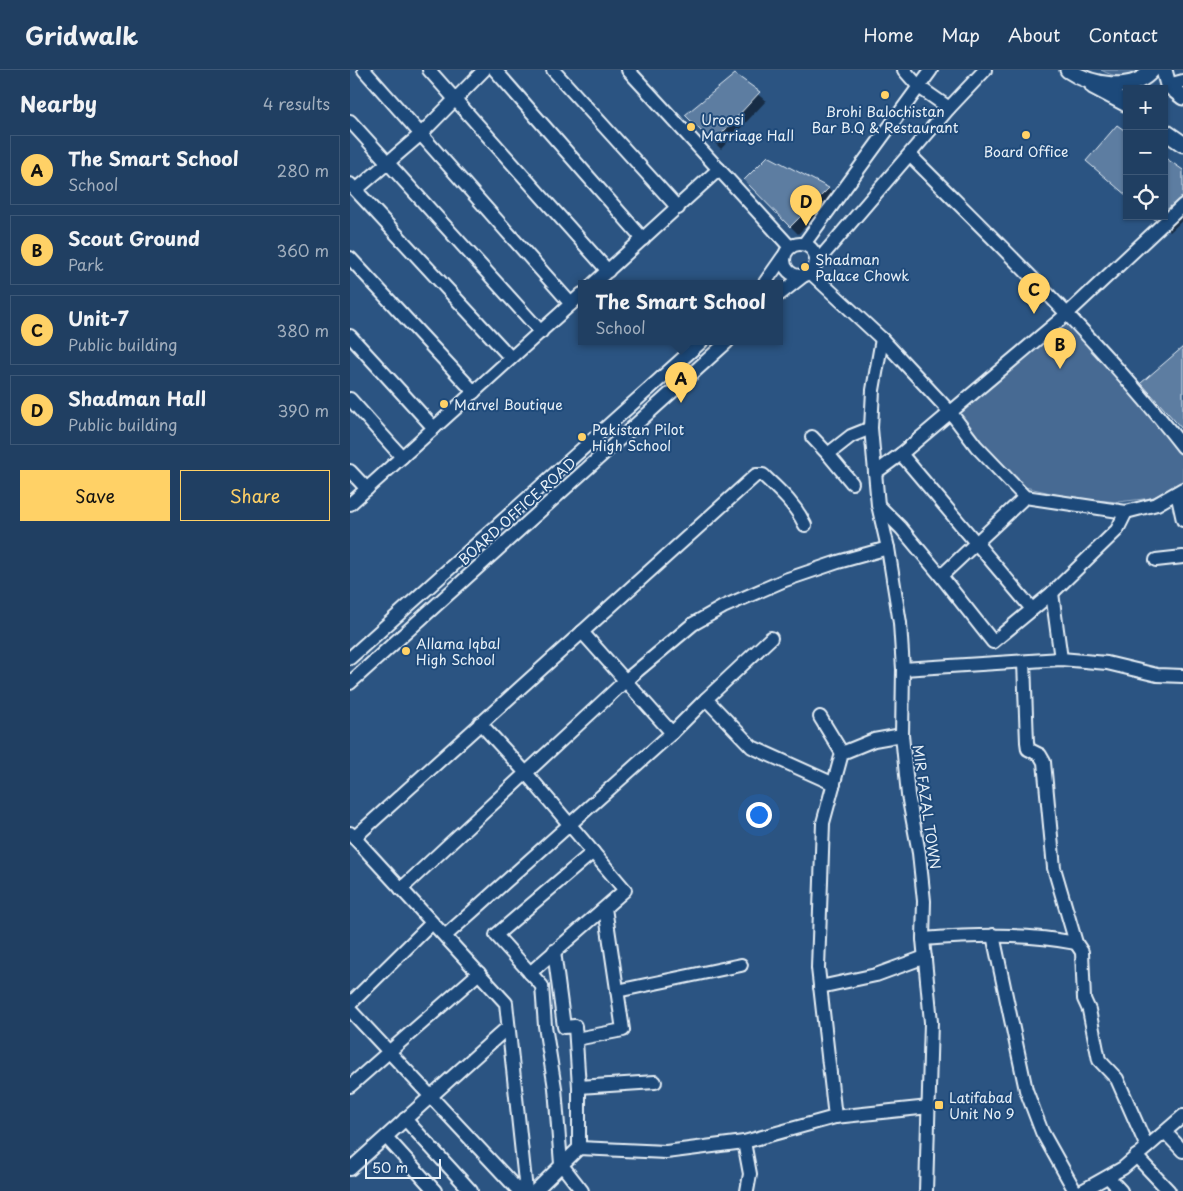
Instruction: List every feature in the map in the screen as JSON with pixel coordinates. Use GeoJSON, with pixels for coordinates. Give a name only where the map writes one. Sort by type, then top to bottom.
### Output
{"type":"FeatureCollection","features":[{"type":"Feature","properties":{"kind":"main road"},"geometry":{"type":"LineString","coordinates":[[1068,70],[1123,102]]}},
{"type":"Feature","properties":{"kind":"main road"},"geometry":{"type":"LineString","coordinates":[[1083,80],[1106,84],[1124,83],[1140,80],[1152,70]]}},
{"type":"Feature","properties":{"kind":"main road"},"geometry":{"type":"LineString","coordinates":[[1172,79],[1183,97]]}},
{"type":"Feature","properties":{"kind":"main road"},"geometry":{"type":"LineString","coordinates":[[1168,134],[1183,144]]}},
{"type":"Feature","properties":{"kind":"street"},"geometry":{"type":"LineString","coordinates":[[364,70],[571,304]]}},
{"type":"Feature","properties":{"kind":"street"},"geometry":{"type":"LineString","coordinates":[[429,70],[457,99],[608,271]]}},
{"type":"Feature","properties":{"kind":"street"},"geometry":{"type":"LineString","coordinates":[[484,70],[421,134],[353,187],[511,358]]}},
{"type":"Feature","properties":{"kind":"street"},"geometry":{"type":"LineString","coordinates":[[495,70],[643,239]]}},
{"type":"Feature","properties":{"kind":"street"},"geometry":{"type":"LineString","coordinates":[[553,70],[678,208]]}},
{"type":"Feature","properties":{"kind":"street"},"geometry":{"type":"LineString","coordinates":[[628,70],[719,169],[787,252],[788,272],[810,270],[882,339],[951,413],[976,446],[1026,497],[1126,512],[1157,504],[1180,491],[1183,520]]}},
{"type":"Feature","properties":{"kind":"street"},"geometry":{"type":"LineString","coordinates":[[904,70],[918,86],[949,108]]}},
{"type":"Feature","properties":{"kind":"street"},"geometry":{"type":"LineString","coordinates":[[767,280],[787,252],[804,244],[931,70]]}},
{"type":"Feature","properties":{"kind":"street"},"geometry":{"type":"LineString","coordinates":[[783,292],[810,270],[949,108],[985,70]]}},
{"type":"Feature","properties":{"kind":"street"},"geometry":{"type":"LineString","coordinates":[[350,121],[540,332]]}},
{"type":"Feature","properties":{"kind":"street"},"geometry":{"type":"LineString","coordinates":[[910,155],[1067,314],[1154,410],[1183,447]]}},
{"type":"Feature","properties":{"kind":"street"},"geometry":{"type":"LineString","coordinates":[[598,280],[719,169]]}},
{"type":"Feature","properties":{"kind":"street"},"geometry":{"type":"LineString","coordinates":[[875,472],[901,454],[951,413],[1067,314],[1183,205]]}},
{"type":"Feature","properties":{"kind":"street"},"geometry":{"type":"LineString","coordinates":[[804,244],[813,250],[810,270]]}},
{"type":"Feature","properties":{"kind":"street"},"geometry":{"type":"LineString","coordinates":[[350,258],[474,392]]}},
{"type":"Feature","properties":{"kind":"street"},"geometry":{"type":"LineString","coordinates":[[350,504],[578,298]]}},
{"type":"Feature","properties":{"kind":"street"},"geometry":{"type":"LineString","coordinates":[[350,336],[434,428]]}},
{"type":"Feature","properties":{"kind":"street","name":"MIR FAZAL TOWN"},"geometry":{"type":"LineString","coordinates":[[882,339],[873,390],[871,428],[878,505],[888,548],[900,623],[903,669],[902,735],[908,795],[919,853],[924,901],[923,939],[931,1022],[926,1191]]}},
{"type":"Feature","properties":{"kind":"street","name":"BOARD OFFICE ROAD"},"geometry":{"type":"LineString","coordinates":[[350,658],[699,345]]}},
{"type":"Feature","properties":{"kind":"street","name":"BOARD OFFICE ROAD"},"geometry":{"type":"LineString","coordinates":[[350,683],[724,345]]}},
{"type":"Feature","properties":{"kind":"street"},"geometry":{"type":"LineString","coordinates":[[350,399],[402,457]]}},
{"type":"Feature","properties":{"kind":"street"},"geometry":{"type":"LineString","coordinates":[[828,454],[851,436],[871,428]]}},
{"type":"Feature","properties":{"kind":"street"},"geometry":{"type":"LineString","coordinates":[[812,437],[852,483]]}},
{"type":"Feature","properties":{"kind":"street"},"geometry":{"type":"LineString","coordinates":[[901,454],[1032,609]]}},
{"type":"Feature","properties":{"kind":"street"},"geometry":{"type":"LineString","coordinates":[[350,471],[366,489]]}},
{"type":"Feature","properties":{"kind":"street"},"geometry":{"type":"LineString","coordinates":[[526,1191],[506,1002],[352,836],[758,474],[762,475],[794,506],[805,525]]}},
{"type":"Feature","properties":{"kind":"street"},"geometry":{"type":"LineString","coordinates":[[941,576],[1026,497]]}},
{"type":"Feature","properties":{"kind":"street"},"geometry":{"type":"LineString","coordinates":[[878,505],[902,528],[991,642],[994,662]]}},
{"type":"Feature","properties":{"kind":"street"},"geometry":{"type":"LineString","coordinates":[[991,642],[994,642],[1052,593],[1117,530],[1126,512]]}},
{"type":"Feature","properties":{"kind":"street"},"geometry":{"type":"LineString","coordinates":[[402,889],[625,682],[694,624],[723,608],[784,580],[888,548]]}},
{"type":"Feature","properties":{"kind":"street"},"geometry":{"type":"LineString","coordinates":[[1156,560],[1183,557]]}},
{"type":"Feature","properties":{"kind":"street"},"geometry":{"type":"LineString","coordinates":[[1052,593],[1061,659]]}},
{"type":"Feature","properties":{"kind":"street"},"geometry":{"type":"LineString","coordinates":[[582,632],[672,734]]}},
{"type":"Feature","properties":{"kind":"street"},"geometry":{"type":"LineString","coordinates":[[445,936],[672,734],[771,638]]}},
{"type":"Feature","properties":{"kind":"street"},"geometry":{"type":"LineString","coordinates":[[903,669],[1061,659],[1107,663],[1157,675],[1183,676]]}},
{"type":"Feature","properties":{"kind":"street"},"geometry":{"type":"LineString","coordinates":[[1024,662],[1028,749],[1040,755],[1044,762],[1054,868],[1076,944],[1082,952],[1084,999],[1089,1010],[1099,1060],[1117,1079],[1147,1147]]}},
{"type":"Feature","properties":{"kind":"street"},"geometry":{"type":"LineString","coordinates":[[706,699],[752,747],[834,784]]}},
{"type":"Feature","properties":{"kind":"street"},"geometry":{"type":"LineString","coordinates":[[820,717],[842,753],[823,823],[818,968],[836,1117]]}},
{"type":"Feature","properties":{"kind":"street"},"geometry":{"type":"LineString","coordinates":[[480,723],[526,773],[625,890],[530,973]]}},
{"type":"Feature","properties":{"kind":"street"},"geometry":{"type":"LineString","coordinates":[[842,753],[874,740],[902,735]]}},
{"type":"Feature","properties":{"kind":"street"},"geometry":{"type":"LineString","coordinates":[[582,1191],[561,1164],[555,1088],[545,1026],[542,986],[496,935],[593,852]]}},
{"type":"Feature","properties":{"kind":"street"},"geometry":{"type":"LineString","coordinates":[[576,1039],[623,1030],[605,908]]}},
{"type":"Feature","properties":{"kind":"street"},"geometry":{"type":"LineString","coordinates":[[350,1004],[432,924]]}},
{"type":"Feature","properties":{"kind":"street"},"geometry":{"type":"LineString","coordinates":[[923,939],[993,935],[1042,936],[1076,944]]}},
{"type":"Feature","properties":{"kind":"street"},"geometry":{"type":"LineString","coordinates":[[993,935],[1026,1090],[1042,1132],[1075,1191]]}},
{"type":"Feature","properties":{"kind":"street"},"geometry":{"type":"LineString","coordinates":[[554,951],[564,1027],[575,1026],[579,1087],[579,1148]]}},
{"type":"Feature","properties":{"kind":"street"},"geometry":{"type":"LineString","coordinates":[[820,987],[876,976],[925,957]]}},
{"type":"Feature","properties":{"kind":"street"},"geometry":{"type":"LineString","coordinates":[[617,991],[741,965]]}},
{"type":"Feature","properties":{"kind":"street"},"geometry":{"type":"LineString","coordinates":[[350,1086],[479,973]]}},
{"type":"Feature","properties":{"kind":"street"},"geometry":{"type":"LineString","coordinates":[[350,1010],[519,1191]]}},
{"type":"Feature","properties":{"kind":"street"},"geometry":{"type":"LineString","coordinates":[[350,1169],[508,1027]]}},
{"type":"Feature","properties":{"kind":"street"},"geometry":{"type":"LineString","coordinates":[[579,1087],[655,1082]]}},
{"type":"Feature","properties":{"kind":"street"},"geometry":{"type":"LineString","coordinates":[[535,1191],[579,1148],[666,1152],[744,1142],[836,1117],[929,1107]]}},
{"type":"Feature","properties":{"kind":"street"},"geometry":{"type":"LineString","coordinates":[[1082,1191],[1108,1177],[1183,1116]]}},
{"type":"Feature","properties":{"kind":"street"},"geometry":{"type":"LineString","coordinates":[[405,1120],[471,1191]]}},
{"type":"Feature","properties":{"kind":"street"},"geometry":{"type":"LineString","coordinates":[[1165,1132],[1183,1151]]}},
{"type":"Feature","properties":{"kind":"street"},"geometry":{"type":"LineString","coordinates":[[386,1137],[434,1191]]}},
{"type":"Feature","properties":{"kind":"street"},"geometry":{"type":"LineString","coordinates":[[744,1142],[750,1174],[747,1191]]}},
{"type":"Feature","properties":{"kind":"street"},"geometry":{"type":"LineString","coordinates":[[1136,1156],[1169,1191]]}},
{"type":"Feature","properties":{"kind":"street"},"geometry":{"type":"LineString","coordinates":[[1108,1177],[1121,1191]]}},
{"type":"Feature","properties":{"kind":"shaded area"},"geometry":{"type":"Polygon","coordinates":[[[1101,70],[1142,70],[1127,77],[1122,77],[1101,70]]]}},
{"type":"Feature","properties":{"kind":"shaded area"},"geometry":{"type":"Polygon","coordinates":[[[1068,323],[1183,455],[1183,481],[1152,498],[1118,502],[1072,498],[1025,487],[956,415],[1068,323]]]}},
{"type":"Feature","properties":{"kind":"building","name":"Uroosi Marriage Hall"},"geometry":{"type":"Polygon","coordinates":[[[735,74],[760,92],[713,143],[685,115],[735,74]]]}},
{"type":"Feature","properties":{"kind":"building"},"geometry":{"type":"Polygon","coordinates":[[[1117,125],[1123,129],[1123,193],[1086,161],[1117,125]]]}},
{"type":"Feature","properties":{"kind":"building"},"geometry":{"type":"Polygon","coordinates":[[[768,156],[829,188],[790,227],[744,180],[768,156]]]}},
{"type":"Feature","properties":{"kind":"building"},"geometry":{"type":"Polygon","coordinates":[[[1168,160],[1183,170],[1183,206],[1162,226],[1155,220],[1168,220],[1168,160]]]}},
{"type":"Feature","properties":{"kind":"building"},"geometry":{"type":"Polygon","coordinates":[[[1183,347],[1183,430],[1141,383],[1183,347]]]}},
{"type":"Feature","properties":{"kind":"place","name":"Brohi Balochistan Bar B.Q & Restaurant"},"geometry":{"type":"Point","coordinates":[885,95]}},
{"type":"Feature","properties":{"kind":"place","name":"Uroosi Marriage Hall"},"geometry":{"type":"Point","coordinates":[691,127]}},
{"type":"Feature","properties":{"kind":"place","name":"Board Office"},"geometry":{"type":"Point","coordinates":[1026,135]}},
{"type":"Feature","properties":{"kind":"place","name":"Shadman Hall"},"geometry":{"type":"Point","coordinates":[806,226]}},
{"type":"Feature","properties":{"kind":"place","name":"Shadman Palace Chowk"},"geometry":{"type":"Point","coordinates":[805,267]}},
{"type":"Feature","properties":{"kind":"place","name":"Unit-7"},"geometry":{"type":"Point","coordinates":[1034,314]}},
{"type":"Feature","properties":{"kind":"place","name":"Scout Ground"},"geometry":{"type":"Point","coordinates":[1060,369]}},
{"type":"Feature","properties":{"kind":"place","name":"The Smart School"},"geometry":{"type":"Point","coordinates":[681,403]}},
{"type":"Feature","properties":{"kind":"place","name":"Marvel Boutique"},"geometry":{"type":"Point","coordinates":[444,404]}},
{"type":"Feature","properties":{"kind":"place","name":"Pakistan Pilot High School"},"geometry":{"type":"Point","coordinates":[582,437]}},
{"type":"Feature","properties":{"kind":"place","name":"Allama Iqbal High School"},"geometry":{"type":"Point","coordinates":[406,651]}},
{"type":"Feature","properties":{"kind":"place","name":"Latifabad Unit No 9"},"geometry":{"type":"Point","coordinates":[939,1105]}}]}
